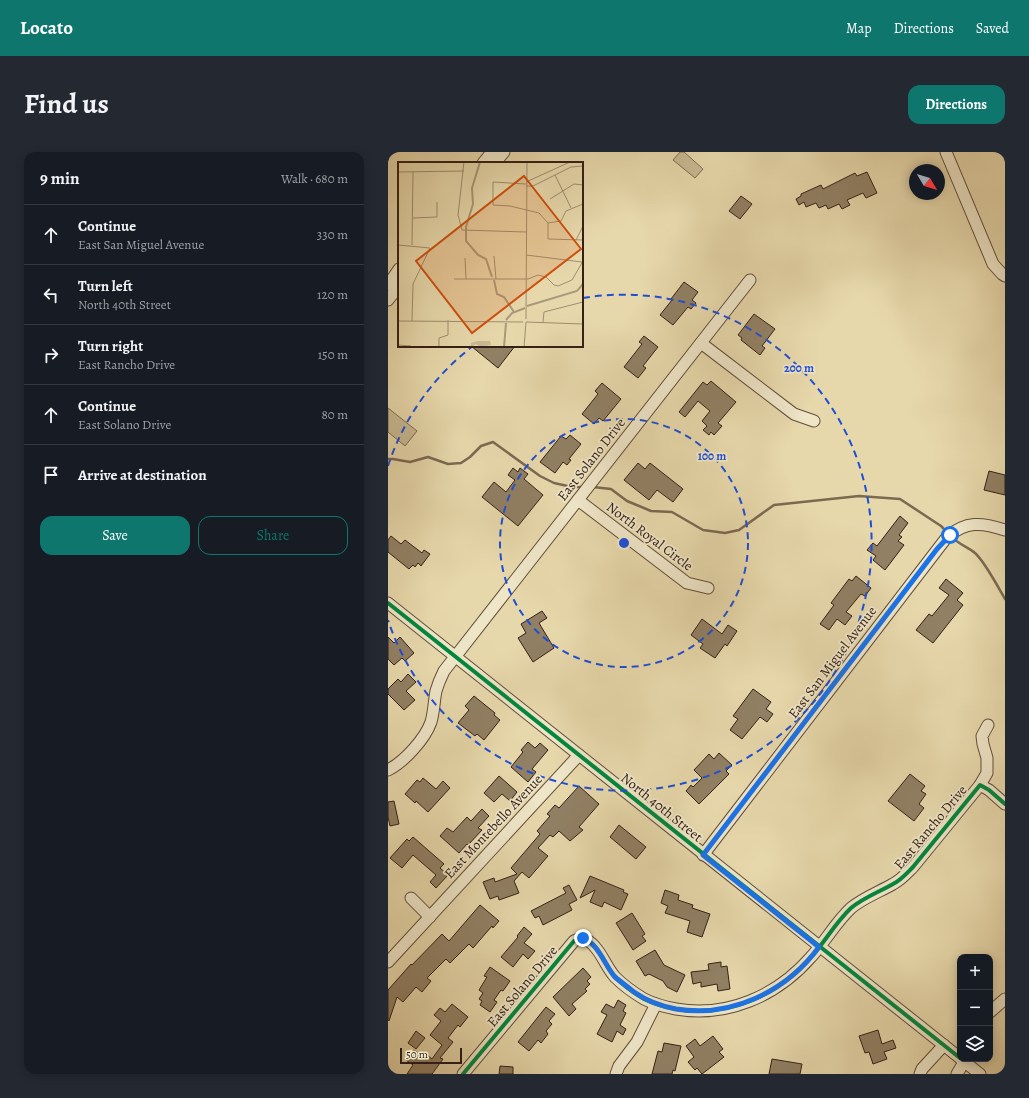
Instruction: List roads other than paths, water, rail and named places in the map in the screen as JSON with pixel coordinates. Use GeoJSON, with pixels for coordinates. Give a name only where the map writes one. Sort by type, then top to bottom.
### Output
{"type":"FeatureCollection","features":[{"type":"Feature","properties":{"kind":"street"},"geometry":{"type":"LineString","coordinates":[[484,162],[492,152]]}},
{"type":"Feature","properties":{"kind":"street"},"geometry":{"type":"LineString","coordinates":[[496,162],[504,152]]}},
{"type":"Feature","properties":{"kind":"street"},"geometry":{"type":"LineString","coordinates":[[946,152],[993,264],[1005,276]]}},
{"type":"Feature","properties":{"kind":"street"},"geometry":{"type":"LineString","coordinates":[[388,285],[398,271]]}},
{"type":"Feature","properties":{"kind":"street","name":"East Solano Drive"},"geometry":{"type":"LineString","coordinates":[[456,657],[750,280]]}},
{"type":"Feature","properties":{"kind":"street"},"geometry":{"type":"LineString","coordinates":[[388,300],[398,287]]}},
{"type":"Feature","properties":{"kind":"street"},"geometry":{"type":"LineString","coordinates":[[701,343],[794,414],[814,421]]}},
{"type":"Feature","properties":{"kind":"street","name":"North Royal Circle"},"geometry":{"type":"LineString","coordinates":[[578,500],[687,583],[708,588]]}},
{"type":"Feature","properties":{"kind":"street","name":"East San Miguel Avenue"},"geometry":{"type":"LineString","coordinates":[[703,855],[947,538],[958,528],[971,525],[985,525],[1005,530]]}},
{"type":"Feature","properties":{"kind":"street","name":"North 40th Street"},"geometry":{"type":"LineString","coordinates":[[388,603],[819,947],[957,1054]]}},
{"type":"Feature","properties":{"kind":"street"},"geometry":{"type":"LineString","coordinates":[[388,770],[393,768],[408,755],[422,739],[430,723],[437,689],[444,670],[456,657]]}},
{"type":"Feature","properties":{"kind":"street"},"geometry":{"type":"LineString","coordinates":[[988,725],[982,736],[987,758],[986,773],[980,786],[989,790],[1005,804]]}},
{"type":"Feature","properties":{"kind":"street","name":"East Montebello Avenue"},"geometry":{"type":"LineString","coordinates":[[388,962],[579,755]]}},
{"type":"Feature","properties":{"kind":"street","name":"East Rancho Drive"},"geometry":{"type":"LineString","coordinates":[[656,1004],[684,1010],[720,1010],[750,1001],[776,988],[811,957],[843,916],[853,907],[895,883],[913,867],[980,786]]}},
{"type":"Feature","properties":{"kind":"street"},"geometry":{"type":"LineString","coordinates":[[411,898],[430,917]]}},
{"type":"Feature","properties":{"kind":"street","name":"East Solano Drive"},"geometry":{"type":"LineString","coordinates":[[463,1074],[574,940],[583,938],[595,946],[615,976],[645,999],[656,1004]]}},
{"type":"Feature","properties":{"kind":"street"},"geometry":{"type":"LineString","coordinates":[[993,1009],[1005,999]]}},
{"type":"Feature","properties":{"kind":"street"},"geometry":{"type":"LineString","coordinates":[[616,1074],[637,1042],[656,1004]]}},
{"type":"Feature","properties":{"kind":"street"},"geometry":{"type":"LineString","coordinates":[[920,1074],[922,1069],[944,1045]]}},
{"type":"Feature","properties":{"kind":"street"},"geometry":{"type":"LineString","coordinates":[[957,1074],[959,1062]]}},
{"type":"Feature","properties":{"kind":"street","name":"North 40th Street"},"geometry":{"type":"LineString","coordinates":[[967,1062],[980,1074]]}},
{"type":"Feature","properties":{"kind":"waterway"},"geometry":{"type":"LineString","coordinates":[[388,459],[410,462],[428,457],[448,464],[461,463],[470,457],[481,446],[493,442],[540,476],[554,483],[572,487],[584,487]]}},
{"type":"Feature","properties":{"kind":"waterway"},"geometry":{"type":"LineString","coordinates":[[593,487],[611,489],[627,501],[651,511],[672,512],[703,530],[725,533],[739,530],[774,505],[859,496],[900,499],[941,526],[948,533]]}},
{"type":"Feature","properties":{"kind":"waterway"},"geometry":{"type":"LineString","coordinates":[[952,537],[979,557],[1005,599]]}}]}
